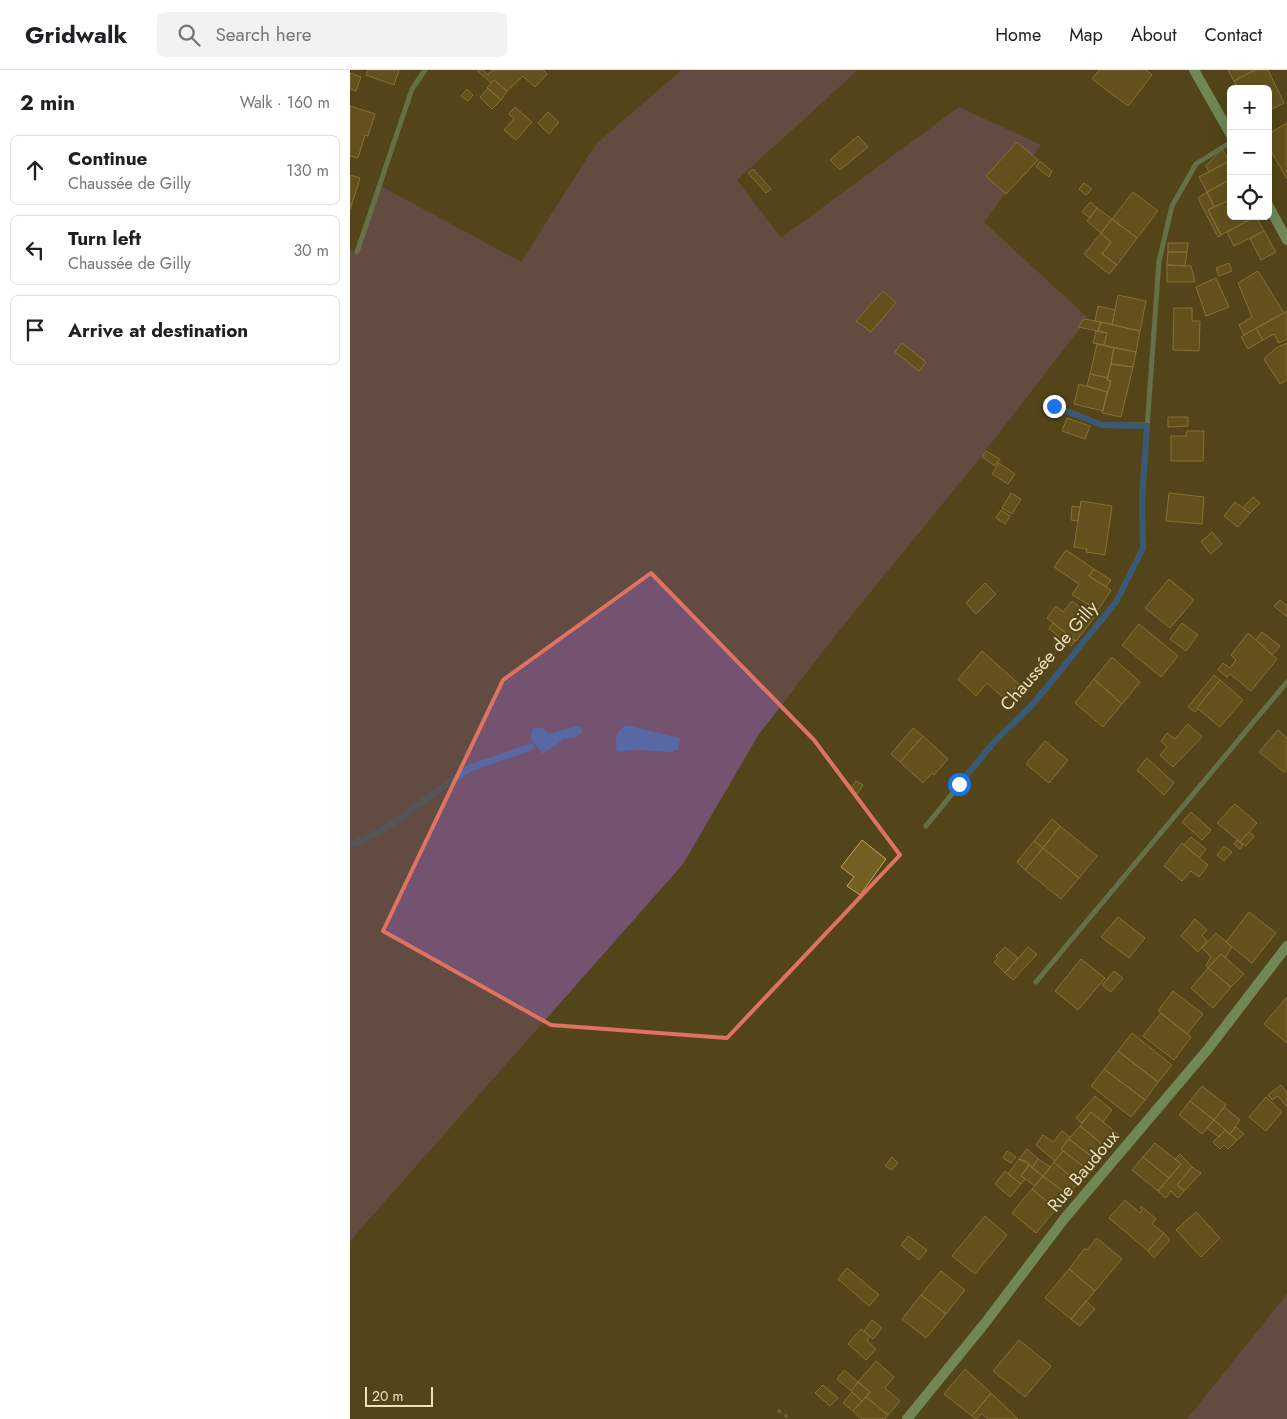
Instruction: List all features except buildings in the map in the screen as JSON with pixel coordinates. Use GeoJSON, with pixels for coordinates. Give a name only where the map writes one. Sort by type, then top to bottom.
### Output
{"type":"FeatureCollection","features":[{"type":"Feature","properties":{"kind":"street"},"geometry":{"type":"LineString","coordinates":[[357,252],[412,89],[425,70]]}},
{"type":"Feature","properties":{"kind":"street"},"geometry":{"type":"LineString","coordinates":[[1194,70],[1228,130]]}},
{"type":"Feature","properties":{"kind":"street","name":"Chaussée de Gilly"},"geometry":{"type":"LineString","coordinates":[[926,826],[995,741],[1033,704],[1116,602],[1143,548],[1142,498],[1159,261],[1172,206],[1196,164],[1227,145]]}},
{"type":"Feature","properties":{"kind":"street"},"geometry":{"type":"LineString","coordinates":[[1272,212],[1287,240]]}},
{"type":"Feature","properties":{"kind":"street"},"geometry":{"type":"LineString","coordinates":[[1054,406],[1102,425],[1147,426]]}},
{"type":"Feature","properties":{"kind":"street"},"geometry":{"type":"LineString","coordinates":[[1036,982],[1287,682]]}},
{"type":"Feature","properties":{"kind":"street","name":"Rue Baudoux"},"geometry":{"type":"LineString","coordinates":[[907,1419],[985,1323],[1064,1218],[1208,1049],[1287,946]]}},
{"type":"Feature","properties":{"kind":"path"},"geometry":{"type":"LineString","coordinates":[[778,1410],[790,1419]]}},
{"type":"Feature","properties":{"kind":"highlighted area"},"geometry":{"type":"Polygon","coordinates":[[[651,573],[814,740],[900,855],[727,1038],[551,1025],[383,931],[503,680],[651,573]]]}},
{"type":"Feature","properties":{"kind":"shaded area"},"geometry":{"type":"Polygon","coordinates":[[[682,70],[858,70],[737,180],[781,238],[959,107],[1041,145],[984,222],[1088,318],[975,464],[838,632],[759,734],[683,864],[350,1241],[350,249],[356,252],[379,185],[521,262],[596,144],[682,70]]]}},
{"type":"Feature","properties":{"kind":"shaded area"},"geometry":{"type":"Polygon","coordinates":[[[1287,1294],[1287,1419],[1187,1419],[1287,1294]]]}},
{"type":"Feature","properties":{"kind":"water"},"geometry":{"type":"Polygon","coordinates":[[[626,725],[680,738],[678,750],[672,752],[634,750],[617,752],[618,733],[626,725]]]}},
{"type":"Feature","properties":{"kind":"water"},"geometry":{"type":"Polygon","coordinates":[[[577,726],[583,729],[582,733],[575,738],[564,739],[543,754],[531,739],[532,730],[537,727],[549,733],[577,726]]]}},
{"type":"Feature","properties":{"kind":"waterway"},"geometry":{"type":"LineString","coordinates":[[350,845],[383,830],[470,768],[531,747]]}},
{"type":"Feature","properties":{"kind":"route"},"geometry":{"type":"LineString","coordinates":[[959,784],[995,741],[1033,704],[1116,602],[1143,548],[1142,498],[1147,426],[1102,425],[1054,406]]}}]}
